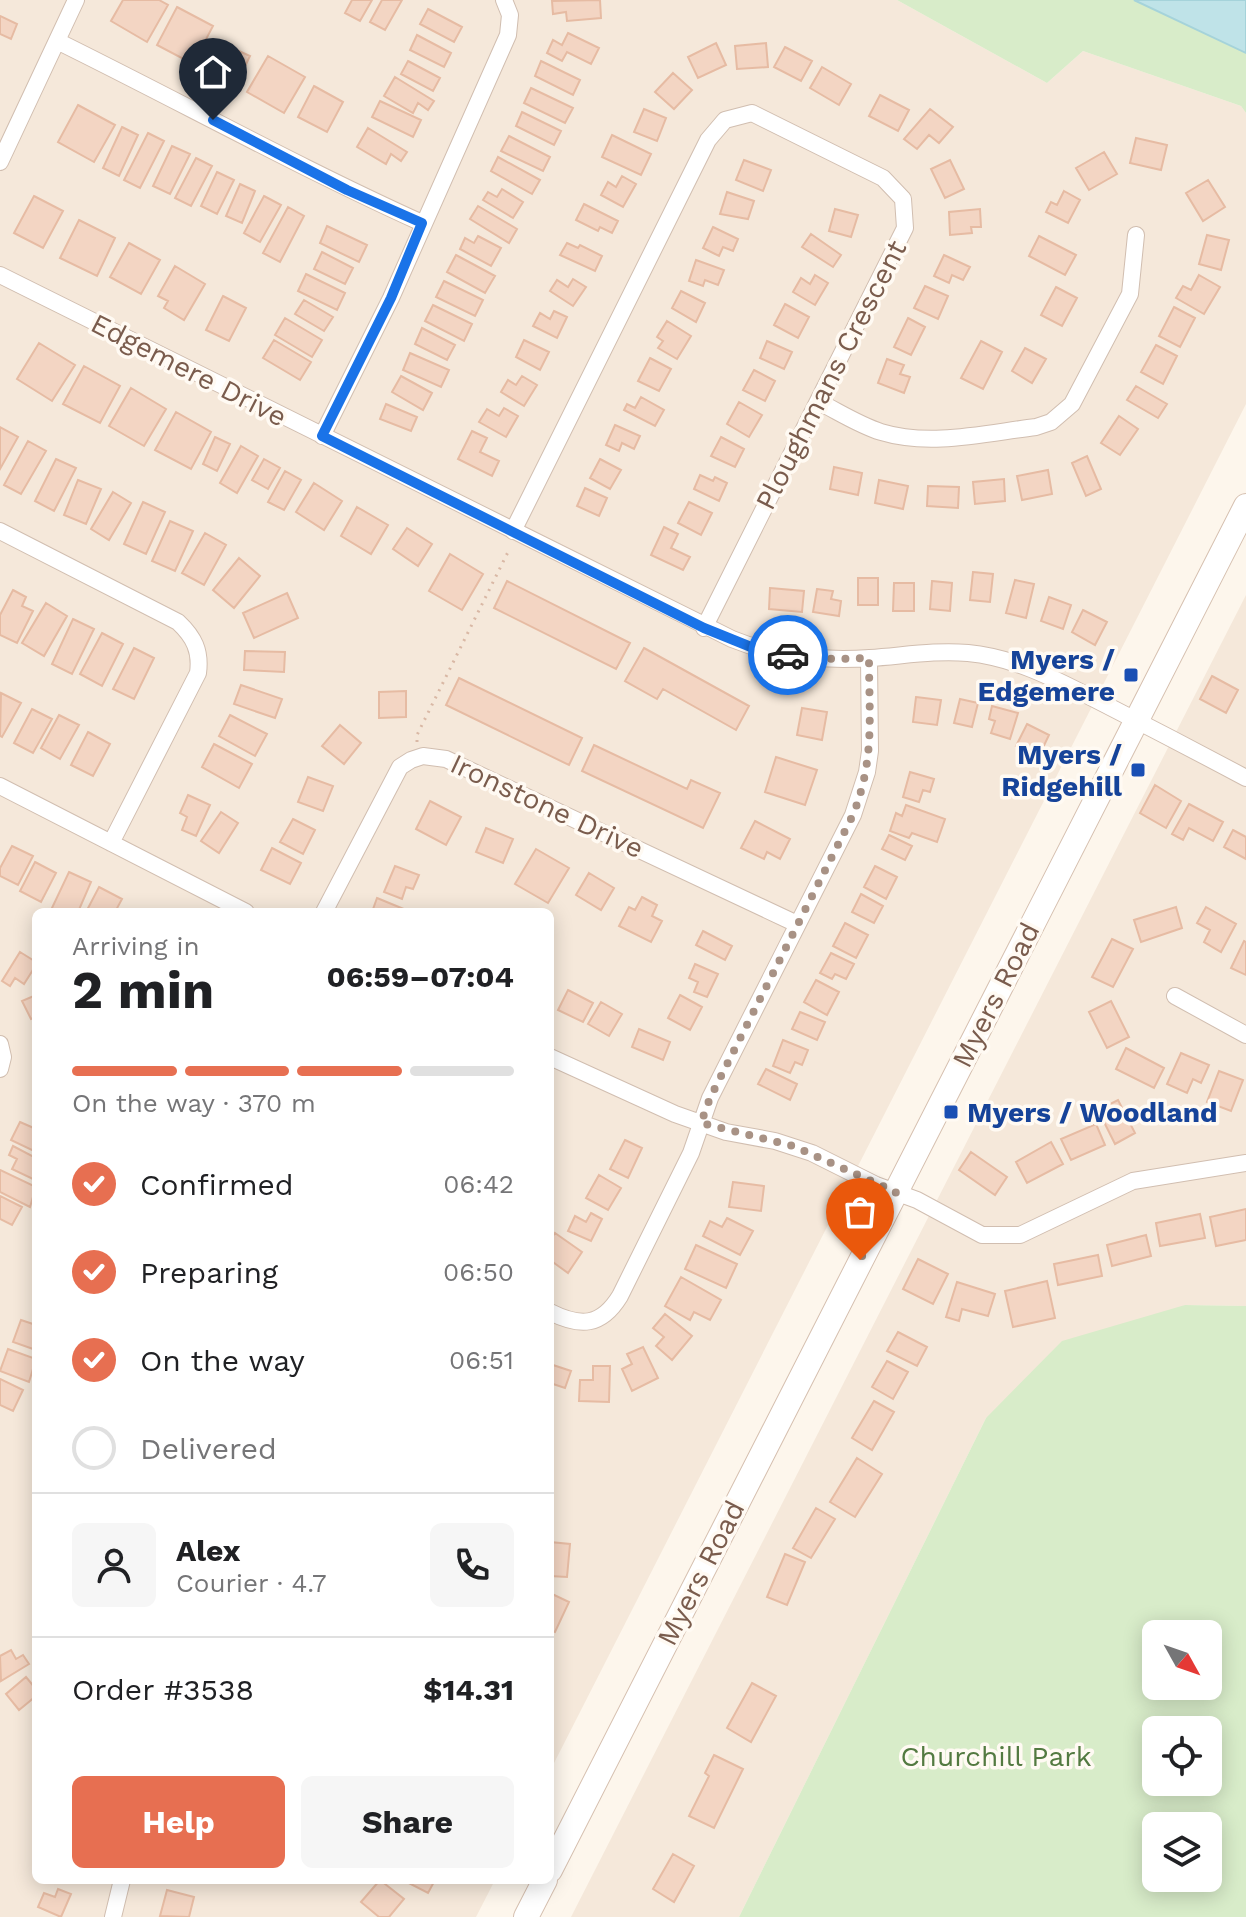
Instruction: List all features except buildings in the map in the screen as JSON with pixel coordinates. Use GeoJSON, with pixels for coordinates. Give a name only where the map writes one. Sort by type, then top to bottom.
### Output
{"type":"FeatureCollection","features":[{"type":"Feature","properties":{"kind":"main road","name":"Myers Road"},"geometry":{"type":"LineString","coordinates":[[554,1862],[1246,506]]}},
{"type":"Feature","properties":{"kind":"main road"},"geometry":{"type":"LineString","coordinates":[[526,1917],[543,1884]]}},
{"type":"Feature","properties":{"kind":"street"},"geometry":{"type":"LineString","coordinates":[[0,162],[76,0]]}},
{"type":"Feature","properties":{"kind":"street"},"geometry":{"type":"LineString","coordinates":[[322,436],[391,298],[508,35],[510,15],[504,0]]}},
{"type":"Feature","properties":{"kind":"street"},"geometry":{"type":"LineString","coordinates":[[57,41],[139,80],[347,190],[422,223]]}},
{"type":"Feature","properties":{"kind":"street","name":"Ploughmans Crescent"},"geometry":{"type":"LineString","coordinates":[[513,531],[708,140],[725,120],[752,113],[883,178],[903,199],[905,228],[704,628]]}},
{"type":"Feature","properties":{"kind":"street"},"geometry":{"type":"LineString","coordinates":[[819,402],[877,431],[908,437],[951,436],[1036,427],[1051,422],[1072,404],[1130,294],[1136,235]]}},
{"type":"Feature","properties":{"kind":"street","name":"Edgemere Drive"},"geometry":{"type":"LineString","coordinates":[[0,275],[704,628],[751,647],[782,654],[834,659],[937,652],[1001,658],[1039,672],[1246,778]]}},
{"type":"Feature","properties":{"kind":"street"},"geometry":{"type":"LineString","coordinates":[[0,531],[178,622],[196,644],[198,673],[111,843]]}},
{"type":"Feature","properties":{"kind":"street"},"geometry":{"type":"LineString","coordinates":[[554,1314],[567,1321],[590,1322],[603,1317],[614,1305],[691,1153],[710,1098],[841,841],[867,772],[871,729],[869,658]]}},
{"type":"Feature","properties":{"kind":"street","name":"Ironstone Drive"},"geometry":{"type":"LineString","coordinates":[[326,908],[400,767],[416,758],[435,755],[797,924]]}},
{"type":"Feature","properties":{"kind":"street"},"geometry":{"type":"LineString","coordinates":[[0,786],[238,908]]}},
{"type":"Feature","properties":{"kind":"street"},"geometry":{"type":"LineString","coordinates":[[1175,996],[1246,1035]]}},
{"type":"Feature","properties":{"kind":"street"},"geometry":{"type":"LineString","coordinates":[[0,1044],[3,1057],[0,1069]]}},
{"type":"Feature","properties":{"kind":"street"},"geometry":{"type":"LineString","coordinates":[[554,1059],[701,1123],[793,1146],[917,1200],[982,1235],[1020,1235],[1133,1181],[1246,1163]]}},
{"type":"Feature","properties":{"kind":"street"},"geometry":{"type":"LineString","coordinates":[[113,1917],[121,1884]]}},
{"type":"Feature","properties":{"kind":"path"},"geometry":{"type":"LineString","coordinates":[[416,758],[417,735],[511,545],[513,531]]}},
{"type":"Feature","properties":{"kind":"shaded area"},"geometry":{"type":"Polygon","coordinates":[[[0,0],[897,0],[1047,83],[1083,51],[1241,106],[1246,113],[1246,404],[554,1763],[554,908],[32,908],[32,1884],[493,1884],[476,1917],[0,1917],[0,0]]]}},
{"type":"Feature","properties":{"kind":"shaded area"},"geometry":{"type":"Polygon","coordinates":[[[1246,595],[1246,1306],[1185,1305],[986,1418],[739,1917],[571,1917],[1246,595]]]}},
{"type":"Feature","properties":{"kind":"green space"},"geometry":{"type":"Polygon","coordinates":[[[897,0],[1246,0],[1246,113],[1241,106],[1083,51],[1047,83],[897,0]]]}},
{"type":"Feature","properties":{"kind":"green space","name":"Churchill Park"},"geometry":{"type":"Polygon","coordinates":[[[1185,1305],[1246,1306],[1246,1917],[739,1917],[986,1418],[1062,1341],[1185,1305]]]}},
{"type":"Feature","properties":{"kind":"water"},"geometry":{"type":"Polygon","coordinates":[[[1134,0],[1246,0],[1246,53],[1134,0]]]}},
{"type":"Feature","properties":{"kind":"way so far"},"geometry":{"type":"LineString","coordinates":[[788,655],[869,658],[871,729],[867,772],[853,815],[710,1098],[701,1123],[726,1132],[793,1146],[896,1192],[860,1260]]}},
{"type":"Feature","properties":{"kind":"place","name":"Myers / Edgemere"},"geometry":{"type":"Point","coordinates":[1131,675]}},
{"type":"Feature","properties":{"kind":"place","name":"Myers / Ridgehill"},"geometry":{"type":"Point","coordinates":[1138,770]}},
{"type":"Feature","properties":{"kind":"place","name":"Myers / Woodland"},"geometry":{"type":"Point","coordinates":[951,1112]}},
{"type":"Feature","properties":{"kind":"route"},"geometry":{"type":"LineString","coordinates":[[213,120],[347,190],[422,223],[391,298],[322,436],[704,628],[751,647],[788,655]]}}]}
